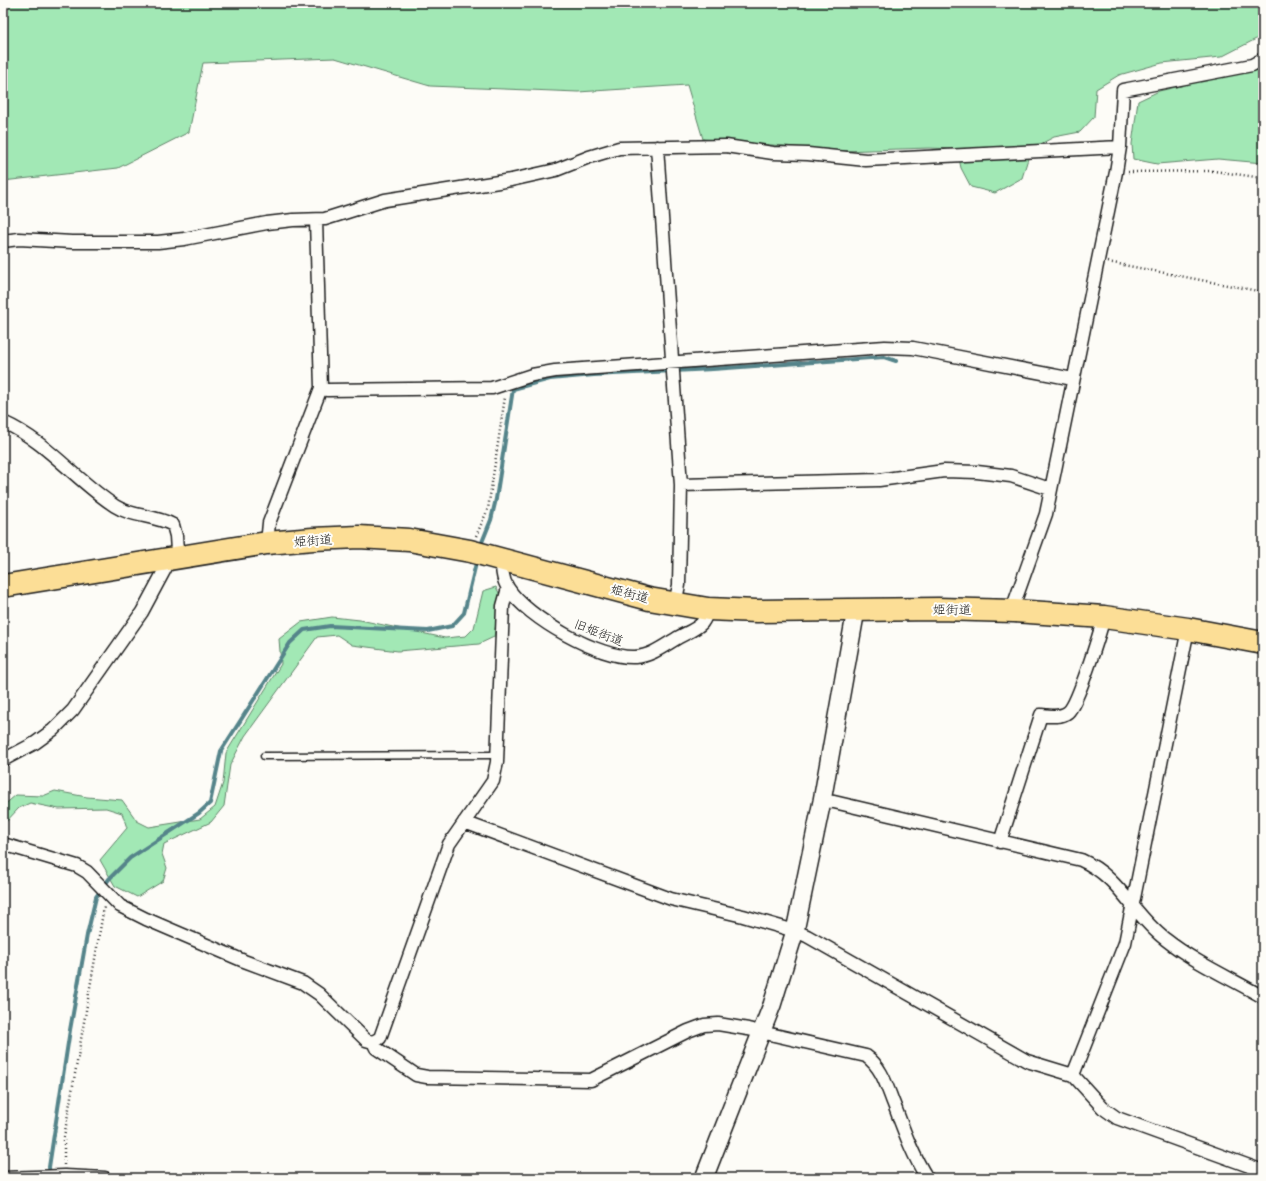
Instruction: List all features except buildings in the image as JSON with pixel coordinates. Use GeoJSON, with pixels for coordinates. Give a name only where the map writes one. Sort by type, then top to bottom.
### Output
{"type":"FeatureCollection","features":[{"type":"Feature","properties":{"kind":"highway","name":"姫街道"},"geometry":{"type":"LineString","coordinates":[[3,586],[267,543],[359,537],[409,540],[483,554],[649,599],[708,609],[757,611],[1014,611],[1104,617],[1188,628],[1263,643]]}},
{"type":"Feature","properties":{"kind":"street"},"geometry":{"type":"LineString","coordinates":[[1014,611],[1015,601],[1046,514],[1116,172],[1120,147],[1124,90],[1252,65],[1263,59]]}},
{"type":"Feature","properties":{"kind":"street"},"geometry":{"type":"LineString","coordinates":[[3,241],[18,239],[72,242],[158,242],[184,239],[267,223],[325,220],[385,200],[511,180],[556,170],[589,157],[619,148],[726,146],[773,153],[808,154],[866,160],[1120,147]]}},
{"type":"Feature","properties":{"kind":"street"},"geometry":{"type":"LineString","coordinates":[[657,147],[682,485],[679,585],[675,604]]}},
{"type":"Feature","properties":{"kind":"street"},"geometry":{"type":"LineString","coordinates":[[267,543],[269,523],[321,388],[316,220]]}},
{"type":"Feature","properties":{"kind":"street"},"geometry":{"type":"LineString","coordinates":[[321,388],[327,390],[492,388],[532,375],[555,371],[673,369],[884,347],[913,348],[1073,379]]}},
{"type":"Feature","properties":{"kind":"street"},"geometry":{"type":"LineString","coordinates":[[3,422],[34,438],[116,507],[165,521],[173,525],[176,536],[177,551],[171,558],[142,612],[73,710],[53,730],[35,743],[3,760]]}},
{"type":"Feature","properties":{"kind":"street"},"geometry":{"type":"LineString","coordinates":[[682,485],[879,480],[944,471],[978,472],[1011,476],[1050,489]]}},
{"type":"Feature","properties":{"kind":"street","name":"旧姫街道"},"geometry":{"type":"LineString","coordinates":[[483,554],[501,572],[508,588],[532,613],[559,632],[591,647],[624,657],[637,657],[653,653],[702,623],[708,609]]}},
{"type":"Feature","properties":{"kind":"street"},"geometry":{"type":"LineString","coordinates":[[3,844],[77,866],[87,872],[120,906],[146,919],[244,961],[303,983],[319,994],[366,1040],[373,1042],[380,1038],[449,844],[493,781],[497,755],[503,606],[508,588]]}},
{"type":"Feature","properties":{"kind":"street"},"geometry":{"type":"LineString","coordinates":[[704,1178],[772,1005],[795,931],[822,801],[856,610]]}},
{"type":"Feature","properties":{"kind":"street"},"geometry":{"type":"LineString","coordinates":[[1000,842],[1042,715],[1058,716],[1069,711],[1076,698],[1101,630],[1104,617]]}},
{"type":"Feature","properties":{"kind":"street"},"geometry":{"type":"LineString","coordinates":[[1073,1075],[1126,943],[1188,628]]}},
{"type":"Feature","properties":{"kind":"street"},"geometry":{"type":"LineString","coordinates":[[822,801],[834,802],[1081,860],[1096,867],[1112,881],[1134,905],[1147,923],[1165,939],[1187,954],[1263,997]]}},
{"type":"Feature","properties":{"kind":"street"},"geometry":{"type":"LineString","coordinates":[[464,822],[671,899],[795,931],[1027,1061],[1073,1075],[1103,1108],[1117,1118],[1263,1171]]}},
{"type":"Feature","properties":{"kind":"street"},"geometry":{"type":"LineString","coordinates":[[373,1042],[376,1048],[416,1075],[427,1077],[590,1080],[605,1074],[688,1031],[704,1025],[718,1024],[762,1032],[866,1056],[875,1062],[882,1075],[921,1168],[927,1178]]}},
{"type":"Feature","properties":{"kind":"street"},"geometry":{"type":"LineString","coordinates":[[3,1178],[106,1178]]}},
{"type":"Feature","properties":{"kind":"lane"},"geometry":{"type":"LineString","coordinates":[[264,756],[497,755]]}},
{"type":"Feature","properties":{"kind":"path"},"geometry":{"type":"LineString","coordinates":[[1116,172],[1214,171],[1263,178]]}},
{"type":"Feature","properties":{"kind":"path"},"geometry":{"type":"LineString","coordinates":[[1097,260],[1263,292]]}},
{"type":"Feature","properties":{"kind":"path"},"geometry":{"type":"LineString","coordinates":[[483,554],[488,509],[505,397],[504,385]]}},
{"type":"Feature","properties":{"kind":"path"},"geometry":{"type":"LineString","coordinates":[[54,1177],[62,1152],[100,920],[108,895]]}},
{"type":"Feature","properties":{"kind":"green space"},"geometry":{"type":"Polygon","coordinates":[[[3,3],[1255,3],[1261,12],[1262,20],[1258,38],[1221,57],[1162,63],[1119,75],[1096,89],[1094,117],[1080,132],[1054,137],[1031,149],[1022,178],[995,193],[971,187],[961,168],[957,149],[929,148],[841,151],[703,139],[687,85],[578,92],[430,86],[335,58],[203,63],[189,132],[118,168],[3,181],[3,3]]]}},
{"type":"Feature","properties":{"kind":"green space"},"geometry":{"type":"Polygon","coordinates":[[[1263,56],[1263,163],[1218,159],[1157,164],[1133,159],[1132,144],[1138,101],[1159,91],[1231,74],[1263,56]]]}},
{"type":"Feature","properties":{"kind":"green space"},"geometry":{"type":"Polygon","coordinates":[[[496,587],[500,595],[494,637],[479,644],[398,651],[352,645],[337,635],[317,637],[245,736],[230,765],[224,806],[211,822],[164,844],[162,854],[167,868],[163,881],[137,897],[115,886],[100,860],[127,828],[122,813],[106,808],[59,809],[30,803],[19,808],[3,825],[3,806],[16,795],[43,796],[55,791],[87,797],[122,800],[137,821],[149,827],[200,819],[215,807],[223,783],[226,753],[281,664],[279,639],[301,622],[332,617],[360,620],[445,638],[466,636],[474,628],[483,591],[496,587]]]}},
{"type":"Feature","properties":{"kind":"waterway"},"geometry":{"type":"LineString","coordinates":[[480,547],[491,520],[496,499],[513,389],[550,379],[594,375],[713,369],[884,357],[896,361]]}},
{"type":"Feature","properties":{"kind":"waterway"},"geometry":{"type":"LineString","coordinates":[[50,1176],[49,1167],[70,1030],[87,935],[96,897],[109,879],[130,858],[199,813],[210,803],[221,751],[290,643],[304,630],[330,626],[428,631],[452,626],[464,613],[477,559]]}}]}
